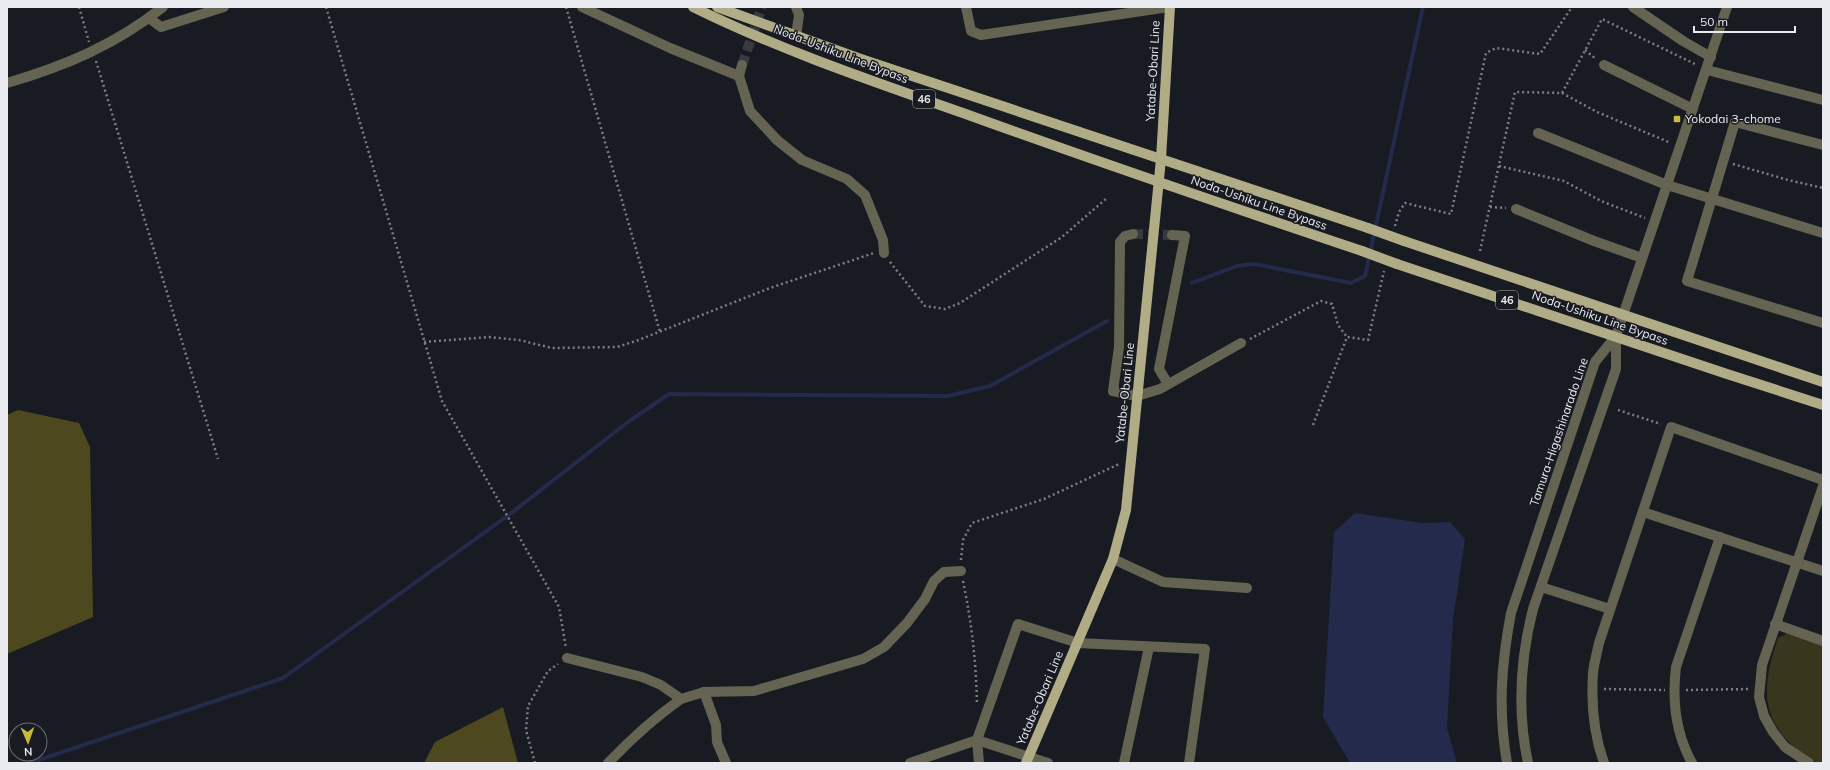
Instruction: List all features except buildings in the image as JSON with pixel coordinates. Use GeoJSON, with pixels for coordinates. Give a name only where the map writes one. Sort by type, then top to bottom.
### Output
{"type":"FeatureCollection","features":[{"type":"Feature","properties":{"kind":"main road","name":"Noda-Ushiku Line Bypass"},"geometry":{"type":"LineString","coordinates":[[693,7],[725,23],[850,73],[1159,183],[1726,374],[1823,405]]}},
{"type":"Feature","properties":{"kind":"main road","name":"Noda-Ushiku Line Bypass"},"geometry":{"type":"LineString","coordinates":[[717,7],[796,36],[1404,241],[1514,276],[1623,315],[1823,382]]}},
{"type":"Feature","properties":{"kind":"main road","name":"Yatabe-Obari Line"},"geometry":{"type":"LineString","coordinates":[[1028,760],[1113,559],[1126,510],[1159,183],[1170,7]]}},
{"type":"Feature","properties":{"kind":"street"},"geometry":{"type":"LineString","coordinates":[[7,83],[66,64],[93,52],[125,34],[163,7]]}},
{"type":"Feature","properties":{"kind":"street"},"geometry":{"type":"LineString","coordinates":[[149,18],[161,27],[224,7]]}},
{"type":"Feature","properties":{"kind":"street"},"geometry":{"type":"LineString","coordinates":[[582,7],[670,48],[739,76]]}},
{"type":"Feature","properties":{"kind":"street"},"geometry":{"type":"LineString","coordinates":[[796,7],[798,15],[796,36]]}},
{"type":"Feature","properties":{"kind":"street"},"geometry":{"type":"LineString","coordinates":[[966,7],[971,31],[981,35],[1170,7]]}},
{"type":"Feature","properties":{"kind":"street"},"geometry":{"type":"LineString","coordinates":[[1633,7],[1711,57]]}},
{"type":"Feature","properties":{"kind":"street"},"geometry":{"type":"LineString","coordinates":[[1528,763],[1523,740],[1520,711],[1521,684],[1527,634],[1541,587],[1616,370],[1616,336],[1728,7]]}},
{"type":"Feature","properties":{"kind":"street"},"geometry":{"type":"LineString","coordinates":[[742,65],[739,76],[750,111],[777,140],[802,160],[847,179],[865,195],[883,240],[884,253]]}},
{"type":"Feature","properties":{"kind":"street"},"geometry":{"type":"LineString","coordinates":[[1604,65],[1693,108]]}},
{"type":"Feature","properties":{"kind":"street"},"geometry":{"type":"LineString","coordinates":[[1707,70],[1823,100]]}},
{"type":"Feature","properties":{"kind":"street"},"geometry":{"type":"LineString","coordinates":[[1823,146],[1735,122],[1687,281],[1823,323]]}},
{"type":"Feature","properties":{"kind":"street"},"geometry":{"type":"LineString","coordinates":[[1538,133],[1668,185],[1823,233]]}},
{"type":"Feature","properties":{"kind":"street"},"geometry":{"type":"LineString","coordinates":[[1516,209],[1594,241],[1642,258]]}},
{"type":"Feature","properties":{"kind":"street"},"geometry":{"type":"LineString","coordinates":[[1133,234],[1125,236],[1120,242],[1119,348],[1113,391],[1137,396],[1160,389],[1241,343]]}},
{"type":"Feature","properties":{"kind":"street"},"geometry":{"type":"LineString","coordinates":[[1168,384],[1159,369],[1185,236],[1172,235]]}},
{"type":"Feature","properties":{"kind":"street","name":"Tamura-Higashinarado Line"},"geometry":{"type":"LineString","coordinates":[[1507,763],[1503,738],[1501,690],[1503,654],[1511,613],[1594,362],[1616,336]]}},
{"type":"Feature","properties":{"kind":"street"},"geometry":{"type":"LineString","coordinates":[[1604,763],[1600,752],[1593,713],[1593,672],[1599,643],[1610,608],[1671,427],[1823,480]]}},
{"type":"Feature","properties":{"kind":"street"},"geometry":{"type":"LineString","coordinates":[[1809,763],[1785,747],[1773,732],[1764,716],[1759,697],[1762,665],[1823,486]]}},
{"type":"Feature","properties":{"kind":"street"},"geometry":{"type":"LineString","coordinates":[[1642,512],[1823,571]]}},
{"type":"Feature","properties":{"kind":"street"},"geometry":{"type":"LineString","coordinates":[[1692,763],[1686,752],[1676,720],[1673,685],[1675,673],[1720,537]]}},
{"type":"Feature","properties":{"kind":"street"},"geometry":{"type":"LineString","coordinates":[[1113,559],[1163,582],[1247,588]]}},
{"type":"Feature","properties":{"kind":"street"},"geometry":{"type":"LineString","coordinates":[[608,763],[639,731],[659,714],[681,699],[704,692],[754,691],[863,659],[884,647],[907,623],[925,599],[934,581],[944,572],[961,571]]}},
{"type":"Feature","properties":{"kind":"street"},"geometry":{"type":"LineString","coordinates":[[1541,587],[1610,608]]}},
{"type":"Feature","properties":{"kind":"street"},"geometry":{"type":"LineString","coordinates":[[979,763],[977,740],[1018,624],[1078,643],[1205,649],[1189,763]]}},
{"type":"Feature","properties":{"kind":"street"},"geometry":{"type":"LineString","coordinates":[[1776,624],[1823,640]]}},
{"type":"Feature","properties":{"kind":"street"},"geometry":{"type":"LineString","coordinates":[[1124,763],[1149,647]]}},
{"type":"Feature","properties":{"kind":"street"},"geometry":{"type":"LineString","coordinates":[[568,658],[642,677],[660,685],[681,699]]}},
{"type":"Feature","properties":{"kind":"street"},"geometry":{"type":"LineString","coordinates":[[704,692],[716,725],[717,742],[726,763]]}},
{"type":"Feature","properties":{"kind":"street"},"geometry":{"type":"LineString","coordinates":[[910,763],[977,740],[1028,760],[1048,763]]}},
{"type":"Feature","properties":{"kind":"path"},"geometry":{"type":"LineString","coordinates":[[79,7],[218,459]]}},
{"type":"Feature","properties":{"kind":"path"},"geometry":{"type":"LineString","coordinates":[[326,7],[442,402],[559,608],[568,658],[548,671],[528,706],[526,730],[535,763]]}},
{"type":"Feature","properties":{"kind":"path"},"geometry":{"type":"LineString","coordinates":[[566,7],[660,332]]}},
{"type":"Feature","properties":{"kind":"path"},"geometry":{"type":"LineString","coordinates":[[1395,227],[1399,212],[1405,203],[1451,214],[1486,53],[1496,48],[1540,54],[1572,7]]}},
{"type":"Feature","properties":{"kind":"path"},"geometry":{"type":"LineString","coordinates":[[1562,93],[1602,19],[1707,70]]}},
{"type":"Feature","properties":{"kind":"path"},"geometry":{"type":"LineString","coordinates":[[1480,251],[1515,92],[1562,93],[1597,112],[1680,147]]}},
{"type":"Feature","properties":{"kind":"path"},"geometry":{"type":"LineString","coordinates":[[1724,161],[1788,180],[1823,188]]}},
{"type":"Feature","properties":{"kind":"path"},"geometry":{"type":"LineString","coordinates":[[1499,166],[1564,181],[1601,201],[1655,221]]}},
{"type":"Feature","properties":{"kind":"path"},"geometry":{"type":"LineString","coordinates":[[424,342],[489,337],[519,340],[552,348],[616,347],[660,332],[770,288],[871,253],[884,253],[925,306],[945,308],[960,303],[1062,237],[1107,198]]}},
{"type":"Feature","properties":{"kind":"path"},"geometry":{"type":"LineString","coordinates":[[1490,207],[1516,209]]}},
{"type":"Feature","properties":{"kind":"path"},"geometry":{"type":"LineString","coordinates":[[1241,343],[1321,301],[1332,304],[1338,325],[1347,337],[1368,340],[1386,265]]}},
{"type":"Feature","properties":{"kind":"path"},"geometry":{"type":"LineString","coordinates":[[1313,425],[1347,337]]}},
{"type":"Feature","properties":{"kind":"path"},"geometry":{"type":"LineString","coordinates":[[1618,410],[1671,427]]}},
{"type":"Feature","properties":{"kind":"path"},"geometry":{"type":"LineString","coordinates":[[977,709],[976,663],[972,626],[961,571],[963,540],[972,523],[1044,499],[1111,469],[1131,456]]}},
{"type":"Feature","properties":{"kind":"shaded area"},"geometry":{"type":"Polygon","coordinates":[[[18,410],[79,423],[90,447],[93,617],[7,654],[7,415],[18,410]]]}},
{"type":"Feature","properties":{"kind":"shaded area"},"geometry":{"type":"Polygon","coordinates":[[[1788,633],[1823,645],[1823,763],[1818,763],[1798,750],[1788,741],[1778,729],[1768,704],[1767,691],[1770,665],[1778,638],[1788,633]]]}},
{"type":"Feature","properties":{"kind":"shaded area"},"geometry":{"type":"Polygon","coordinates":[[[503,707],[518,763],[424,763],[435,742],[503,707]]]}},
{"type":"Feature","properties":{"kind":"water"},"geometry":{"type":"Polygon","coordinates":[[[1355,513],[1422,523],[1450,522],[1465,539],[1453,620],[1447,728],[1457,763],[1350,763],[1323,717],[1334,532],[1355,513]]]}},
{"type":"Feature","properties":{"kind":"waterway"},"geometry":{"type":"LineString","coordinates":[[1192,283],[1237,266],[1254,264],[1351,283],[1365,276],[1423,7]]}},
{"type":"Feature","properties":{"kind":"waterway"},"geometry":{"type":"LineString","coordinates":[[30,763],[283,678],[510,514],[628,422],[669,394],[948,396],[990,386],[1107,321]]}},
{"type":"Feature","properties":{"kind":"tunnel"},"geometry":{"type":"LineString","coordinates":[[742,65],[762,7]]}},
{"type":"Feature","properties":{"kind":"tunnel"},"geometry":{"type":"LineString","coordinates":[[1133,234],[1172,235]]}},
{"type":"Feature","properties":{"kind":"place","name":"Yokodai 3-chome"},"geometry":{"type":"Point","coordinates":[1677,119]}}]}
